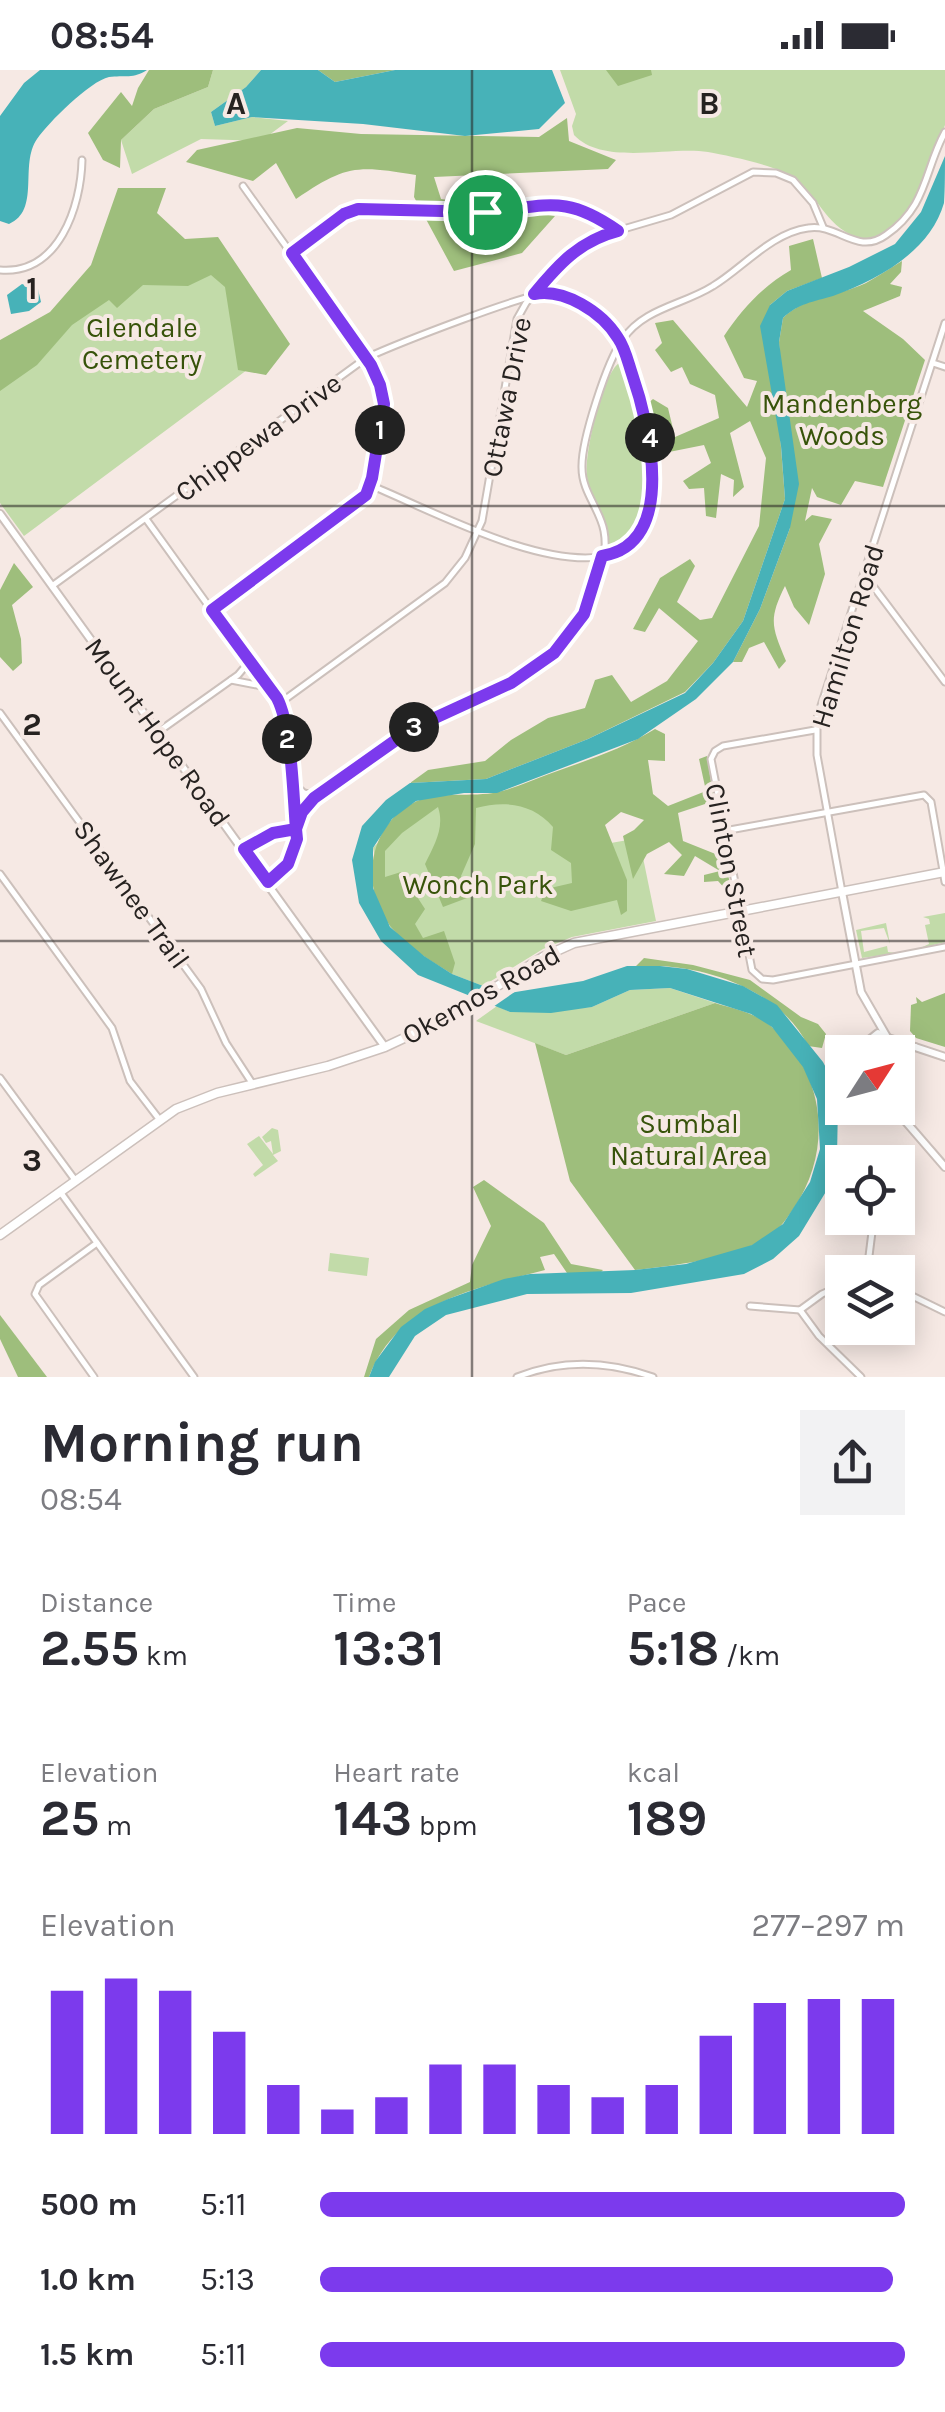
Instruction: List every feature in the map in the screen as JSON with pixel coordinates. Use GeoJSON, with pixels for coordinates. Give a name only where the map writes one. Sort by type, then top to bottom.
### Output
{"type":"FeatureCollection","features":[{"type":"Feature","properties":{"kind":"main road","name":"Okemos Road"},"geometry":{"type":"LineString","coordinates":[[0,1234],[160,1119],[199,1099],[385,1047],[430,1027],[574,943],[944,872]]}},
{"type":"Feature","properties":{"kind":"street"},"geometry":{"type":"LineString","coordinates":[[296,829],[304,808],[413,728],[511,683],[554,653],[584,614],[602,556],[604,528],[584,486],[582,465],[601,391],[621,342],[648,315],[708,289],[799,230],[823,227],[858,243],[888,234],[921,195],[945,132]]}},
{"type":"Feature","properties":{"kind":"street"},"geometry":{"type":"LineString","coordinates":[[0,270],[28,267],[58,240],[78,199],[82,160]]}},
{"type":"Feature","properties":{"kind":"street","name":"Ottawa Drive"},"geometry":{"type":"LineString","coordinates":[[280,703],[448,580],[465,558],[479,530],[517,319],[559,264],[578,248],[671,215],[745,175],[761,171],[792,180],[813,204],[823,227]]}},
{"type":"Feature","properties":{"kind":"street"},"geometry":{"type":"LineString","coordinates":[[212,610],[361,500],[370,485],[384,404],[378,379],[366,358],[243,186]]}},
{"type":"Feature","properties":{"kind":"street"},"geometry":{"type":"LineString","coordinates":[[292,253],[344,214],[362,208],[470,213],[564,205],[581,208],[618,231]]}},
{"type":"Feature","properties":{"kind":"street"},"geometry":{"type":"LineString","coordinates":[[370,485],[540,551],[602,556],[626,547],[640,534],[651,488],[649,430],[621,342],[580,303],[552,293],[534,294]]}},
{"type":"Feature","properties":{"kind":"street","name":"Chippewa Drive"},"geometry":{"type":"LineString","coordinates":[[52,586],[366,358],[534,294]]}},
{"type":"Feature","properties":{"kind":"street"},"geometry":{"type":"LineString","coordinates":[[505,306],[517,319]]}},
{"type":"Feature","properties":{"kind":"street","name":"Hamilton Road"},"geometry":{"type":"LineString","coordinates":[[886,1035],[861,992],[816,730],[820,705],[945,323]]}},
{"type":"Feature","properties":{"kind":"street"},"geometry":{"type":"LineString","coordinates":[[933,363],[945,367]]}},
{"type":"Feature","properties":{"kind":"street","name":"Mount Hope Road"},"geometry":{"type":"LineString","coordinates":[[0,514],[385,1047]]}},
{"type":"Feature","properties":{"kind":"street"},"geometry":{"type":"LineString","coordinates":[[146,519],[280,703],[297,844],[291,860],[268,882]]}},
{"type":"Feature","properties":{"kind":"street"},"geometry":{"type":"LineString","coordinates":[[864,574],[945,682]]}},
{"type":"Feature","properties":{"kind":"street"},"geometry":{"type":"LineString","coordinates":[[158,732],[250,662]]}},
{"type":"Feature","properties":{"kind":"street"},"geometry":{"type":"LineString","coordinates":[[230,680],[268,688]]}},
{"type":"Feature","properties":{"kind":"street","name":"Shawnee Trail"},"geometry":{"type":"LineString","coordinates":[[0,713],[201,989],[226,1042],[252,1083]]}},
{"type":"Feature","properties":{"kind":"street","name":"Clinton Street"},"geometry":{"type":"LineString","coordinates":[[816,730],[718,748],[712,755],[712,765],[751,967],[759,977],[772,980],[856,967]]}},
{"type":"Feature","properties":{"kind":"street"},"geometry":{"type":"LineString","coordinates":[[292,779],[304,792],[318,796]]}},
{"type":"Feature","properties":{"kind":"street"},"geometry":{"type":"LineString","coordinates":[[724,831],[920,794],[928,797],[945,882]]}},
{"type":"Feature","properties":{"kind":"street"},"geometry":{"type":"LineString","coordinates":[[244,849],[273,833],[296,829]]}},
{"type":"Feature","properties":{"kind":"street"},"geometry":{"type":"LineString","coordinates":[[0,874],[112,1028],[130,1080],[160,1119]]}},
{"type":"Feature","properties":{"kind":"street"},"geometry":{"type":"LineString","coordinates":[[856,967],[945,947]]}},
{"type":"Feature","properties":{"kind":"street","name":"Hamilton Road"},"geometry":{"type":"LineString","coordinates":[[870,1035],[872,1013]]}},
{"type":"Feature","properties":{"kind":"street"},"geometry":{"type":"LineString","coordinates":[[916,1047],[945,1057]]}},
{"type":"Feature","properties":{"kind":"street"},"geometry":{"type":"LineString","coordinates":[[0,1078],[75,1180]]}},
{"type":"Feature","properties":{"kind":"street"},"geometry":{"type":"LineString","coordinates":[[908,1125],[945,1168]]}},
{"type":"Feature","properties":{"kind":"street"},"geometry":{"type":"LineString","coordinates":[[60,1191],[194,1377]]}},
{"type":"Feature","properties":{"kind":"street"},"geometry":{"type":"LineString","coordinates":[[94,1377],[36,1299],[35,1291],[97,1244]]}},
{"type":"Feature","properties":{"kind":"street"},"geometry":{"type":"LineString","coordinates":[[750,1306],[800,1310],[825,1293]]}},
{"type":"Feature","properties":{"kind":"street"},"geometry":{"type":"LineString","coordinates":[[915,1297],[945,1312]]}},
{"type":"Feature","properties":{"kind":"street"},"geometry":{"type":"LineString","coordinates":[[800,1310],[819,1336],[861,1377]]}},
{"type":"Feature","properties":{"kind":"street"},"geometry":{"type":"LineString","coordinates":[[518,1377],[557,1365],[576,1364],[616,1366],[653,1377]]}},
{"type":"Feature","properties":{"kind":"green space"},"geometry":{"type":"Polygon","coordinates":[[[149,70],[213,70],[208,87],[154,109],[121,140],[120,168],[103,160],[88,133],[121,92],[132,106],[149,70]]]}},
{"type":"Feature","properties":{"kind":"green space"},"geometry":{"type":"Polygon","coordinates":[[[213,70],[261,70],[246,87],[211,112],[215,126],[252,117],[288,121],[261,141],[201,139],[132,174],[121,140],[154,109],[208,87],[213,70]]]}},
{"type":"Feature","properties":{"kind":"green space"},"geometry":{"type":"Polygon","coordinates":[[[318,70],[395,70],[335,82],[318,70]]]}},
{"type":"Feature","properties":{"kind":"green space"},"geometry":{"type":"Polygon","coordinates":[[[560,70],[945,70],[945,125],[919,190],[902,217],[892,228],[863,240],[832,221],[796,179],[766,166],[708,152],[619,152],[586,144],[574,135],[576,114],[560,70]]]}},
{"type":"Feature","properties":{"kind":"green space"},"geometry":{"type":"Polygon","coordinates":[[[606,70],[651,70],[652,75],[618,86],[606,70]]]}},
{"type":"Feature","properties":{"kind":"green space"},"geometry":{"type":"Polygon","coordinates":[[[567,118],[569,141],[616,160],[608,169],[434,177],[441,199],[555,216],[522,253],[454,271],[414,197],[416,175],[352,170],[296,199],[276,163],[253,181],[186,162],[197,150],[297,128],[361,134],[539,137],[567,118]]]}},
{"type":"Feature","properties":{"kind":"green space"},"geometry":{"type":"Polygon","coordinates":[[[118,188],[166,188],[157,213],[185,239],[218,237],[290,344],[266,375],[238,370],[225,287],[211,275],[188,286],[143,285],[117,308],[109,300],[72,325],[37,365],[0,391],[0,340],[50,312],[91,265],[118,188]]]}},
{"type":"Feature","properties":{"kind":"green space"},"geometry":{"type":"Polygon","coordinates":[[[813,239],[822,278],[787,291],[770,305],[785,499],[743,621],[713,663],[685,692],[588,739],[486,779],[410,783],[428,770],[485,761],[548,718],[585,708],[595,680],[612,675],[631,702],[667,681],[698,641],[659,608],[645,632],[633,629],[660,578],[690,559],[695,566],[677,602],[700,620],[712,618],[759,526],[766,458],[750,421],[730,433],[744,487],[733,497],[734,480],[721,474],[716,518],[706,516],[704,488],[689,489],[683,481],[711,463],[704,445],[654,455],[646,405],[653,399],[668,408],[675,437],[719,418],[715,395],[690,384],[682,367],[671,372],[655,350],[662,343],[655,323],[673,320],[747,407],[757,381],[744,378],[724,336],[754,299],[791,270],[789,246],[813,239]]]}},
{"type":"Feature","properties":{"kind":"green space","name":"Glendale Cemetery"},"geometry":{"type":"Polygon","coordinates":[[[214,242],[286,341],[24,536],[0,503],[0,358],[59,313],[180,267],[214,242]]]}},
{"type":"Feature","properties":{"kind":"green space","name":"Mandenberg Woods"},"geometry":{"type":"Polygon","coordinates":[[[902,261],[901,272],[890,284],[902,287],[900,296],[863,311],[925,360],[883,487],[855,481],[841,505],[817,497],[812,488],[805,521],[812,515],[832,519],[819,544],[825,574],[809,625],[794,607],[785,586],[774,624],[786,661],[779,669],[764,642],[749,648],[742,662],[733,662],[760,609],[790,528],[779,342],[783,318],[812,301],[866,283],[902,261]]]}},
{"type":"Feature","properties":{"kind":"green space"},"geometry":{"type":"Polygon","coordinates":[[[619,363],[626,366],[640,411],[649,492],[643,516],[632,536],[612,550],[589,486],[587,466],[601,399],[619,363]]]}},
{"type":"Feature","properties":{"kind":"green space"},"geometry":{"type":"Polygon","coordinates":[[[14,563],[33,587],[12,605],[21,639],[22,663],[13,671],[0,657],[0,590],[14,563]]]}},
{"type":"Feature","properties":{"kind":"green space"},"geometry":{"type":"Polygon","coordinates":[[[655,729],[665,734],[665,761],[648,760],[653,794],[668,806],[706,791],[699,759],[707,756],[714,801],[678,813],[683,841],[723,857],[732,890],[728,892],[718,881],[704,882],[704,875],[720,871],[695,856],[684,876],[664,874],[682,855],[669,842],[647,854],[633,879],[623,836],[644,820],[621,812],[605,825],[627,880],[627,911],[621,915],[617,900],[571,911],[541,901],[546,889],[572,883],[571,863],[551,850],[553,827],[545,819],[528,809],[498,804],[476,808],[475,844],[461,876],[467,898],[443,907],[425,864],[439,829],[438,807],[385,851],[385,877],[401,872],[425,909],[415,924],[423,938],[444,931],[455,963],[452,974],[412,947],[391,927],[375,894],[373,858],[378,841],[399,812],[425,798],[488,794],[511,788],[604,754],[655,729]]]}},
{"type":"Feature","properties":{"kind":"green space","name":"Wonch Park"},"geometry":{"type":"Polygon","coordinates":[[[600,799],[594,846],[639,838],[656,921],[572,937],[543,949],[483,986],[452,974],[390,927],[373,848],[416,801],[600,799]]]}},
{"type":"Feature","properties":{"kind":"green space"},"geometry":{"type":"Polygon","coordinates":[[[945,913],[945,942],[918,949],[929,944],[925,925],[930,924],[929,919],[923,917],[945,913]]]}},
{"type":"Feature","properties":{"kind":"green space"},"geometry":{"type":"Polygon","coordinates":[[[886,923],[890,944],[884,928],[861,931],[864,952],[887,946],[888,952],[897,953],[862,958],[856,930],[886,923]]]}},
{"type":"Feature","properties":{"kind":"green space"},"geometry":{"type":"Polygon","coordinates":[[[644,958],[693,965],[750,980],[801,1017],[818,1024],[826,1034],[822,1048],[808,1046],[782,1012],[745,987],[680,968],[635,967],[644,958]]]}},
{"type":"Feature","properties":{"kind":"green space"},"geometry":{"type":"Polygon","coordinates":[[[670,988],[715,1003],[566,1055],[476,1021],[497,1006],[510,1012],[592,1007],[630,990],[670,988]]]}},
{"type":"Feature","properties":{"kind":"green space"},"geometry":{"type":"Polygon","coordinates":[[[945,993],[945,1047],[916,1038],[910,1031],[911,1005],[917,1003],[916,997],[922,1002],[945,993]]]}},
{"type":"Feature","properties":{"kind":"green space","name":"Sumbal Natural Area"},"geometry":{"type":"Polygon","coordinates":[[[715,1003],[766,1022],[804,1067],[818,1113],[815,1162],[794,1208],[769,1236],[722,1256],[635,1270],[570,1181],[535,1043],[566,1055],[715,1003]]]}},
{"type":"Feature","properties":{"kind":"green space"},"geometry":{"type":"Polygon","coordinates":[[[272,1128],[278,1130],[281,1151],[273,1155],[278,1161],[255,1177],[253,1174],[263,1165],[247,1144],[259,1136],[273,1154],[271,1141],[266,1143],[262,1137],[272,1128]]]}},
{"type":"Feature","properties":{"kind":"green space"},"geometry":{"type":"Polygon","coordinates":[[[484,1180],[544,1223],[571,1264],[603,1270],[567,1273],[554,1254],[540,1257],[545,1270],[467,1292],[419,1315],[399,1331],[369,1377],[364,1377],[376,1339],[409,1310],[470,1282],[472,1265],[491,1226],[473,1187],[484,1180]]]}},
{"type":"Feature","properties":{"kind":"green space"},"geometry":{"type":"Polygon","coordinates":[[[330,1253],[369,1258],[367,1276],[328,1271],[330,1253]]]}},
{"type":"Feature","properties":{"kind":"green space"},"geometry":{"type":"Polygon","coordinates":[[[0,1315],[47,1377],[18,1377],[0,1339],[0,1315]]]}},
{"type":"Feature","properties":{"kind":"water"},"geometry":{"type":"Polygon","coordinates":[[[40,70],[147,70],[101,80],[50,123],[32,150],[24,208],[9,224],[0,221],[0,116],[24,83],[40,70]]]}},
{"type":"Feature","properties":{"kind":"water"},"geometry":{"type":"Polygon","coordinates":[[[261,70],[318,70],[335,82],[395,70],[552,70],[565,103],[539,129],[465,136],[252,117],[215,126],[211,112],[246,87],[261,70]]]}},
{"type":"Feature","properties":{"kind":"water"},"geometry":{"type":"Polygon","coordinates":[[[945,156],[944,203],[927,236],[914,250],[867,282],[801,306],[783,318],[779,342],[799,484],[790,528],[760,609],[733,662],[696,699],[638,739],[497,793],[464,793],[416,801],[392,819],[373,848],[373,888],[390,927],[452,974],[504,994],[583,981],[627,966],[660,966],[687,969],[743,986],[777,1005],[825,1066],[825,1125],[838,1125],[837,1145],[825,1145],[825,1193],[799,1236],[773,1259],[744,1274],[631,1293],[527,1294],[446,1315],[415,1336],[389,1377],[369,1377],[375,1362],[401,1327],[425,1309],[504,1279],[686,1264],[752,1245],[783,1224],[810,1182],[820,1149],[817,1099],[803,1067],[772,1027],[751,1014],[670,988],[630,990],[592,1007],[551,1013],[510,1012],[418,975],[381,941],[359,903],[352,860],[362,826],[386,800],[410,783],[486,779],[588,739],[685,693],[713,663],[743,621],[785,499],[781,446],[760,326],[770,305],[787,291],[895,244],[921,212],[945,156]]]}},
{"type":"Feature","properties":{"kind":"water"},"geometry":{"type":"Polygon","coordinates":[[[22,284],[38,289],[41,302],[29,311],[11,314],[7,295],[22,284]]]}},
{"type":"Feature","properties":{"kind":"pier"},"geometry":{"type":"Polygon","coordinates":[[[489,983],[519,989],[490,1009],[464,998],[489,983]]]}},
{"type":"Feature","properties":{"kind":"route"},"geometry":{"type":"LineString","coordinates":[[485,212],[358,209],[344,214],[292,253],[371,365],[384,404],[366,495],[212,610],[277,698],[284,714],[292,779],[296,829],[297,836],[297,839],[288,864],[268,882],[244,849],[273,833],[296,829],[302,812],[314,798],[413,728],[511,683],[554,653],[584,614],[602,556],[630,545],[644,525],[651,488],[650,438],[621,342],[580,303],[552,293],[534,294],[578,248],[618,231],[572,206],[555,204],[485,212]]}}]}
